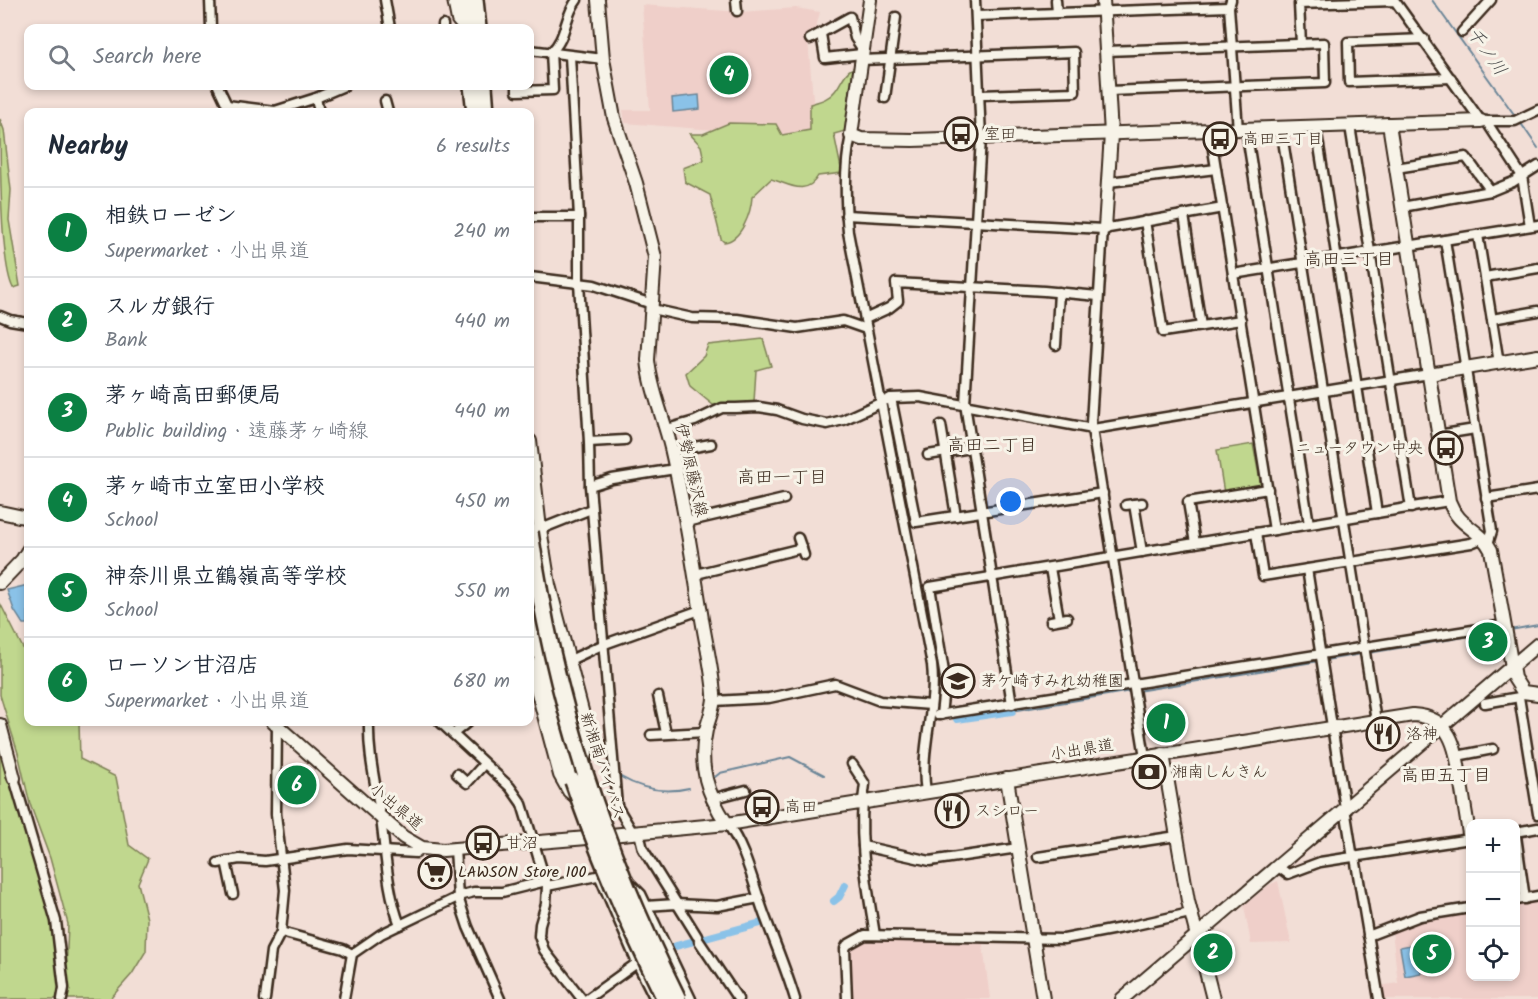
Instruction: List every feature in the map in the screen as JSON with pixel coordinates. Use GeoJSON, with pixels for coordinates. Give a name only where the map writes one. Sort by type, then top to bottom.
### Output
{"type":"FeatureCollection","features":[{"type":"Feature","properties":{"kind":"highway"},"geometry":{"type":"LineString","coordinates":[[464,0],[466,24]]}},
{"type":"Feature","properties":{"kind":"highway"},"geometry":{"type":"LineString","coordinates":[[475,0],[477,24]]}},
{"type":"Feature","properties":{"kind":"highway"},"geometry":{"type":"LineString","coordinates":[[472,90],[475,108]]}},
{"type":"Feature","properties":{"kind":"highway"},"geometry":{"type":"LineString","coordinates":[[484,90],[486,108]]}},
{"type":"Feature","properties":{"kind":"highway","name":"新湘南バイパス"},"geometry":{"type":"LineString","coordinates":[[534,538],[550,646],[585,778],[632,902],[677,999]]}},
{"type":"Feature","properties":{"kind":"highway","name":"新湘南バイパス"},"geometry":{"type":"LineString","coordinates":[[534,620],[552,706],[583,808],[621,906],[661,996]]}},
{"type":"Feature","properties":{"kind":"street"},"geometry":{"type":"LineString","coordinates":[[210,0],[211,24]]}},
{"type":"Feature","properties":{"kind":"street"},"geometry":{"type":"LineString","coordinates":[[386,0],[389,24]]}},
{"type":"Feature","properties":{"kind":"street"},"geometry":{"type":"LineString","coordinates":[[454,0],[458,20],[462,24]]}},
{"type":"Feature","properties":{"kind":"street"},"geometry":{"type":"LineString","coordinates":[[517,90],[553,90],[551,52],[561,41],[567,18],[577,0]]}},
{"type":"Feature","properties":{"kind":"street","name":"伊勢原藤沢線"},"geometry":{"type":"LineString","coordinates":[[598,0],[603,59],[617,129],[636,183],[655,257],[649,371],[667,429],[686,522],[696,574],[714,701],[706,732],[705,773],[711,799],[727,824]]}},
{"type":"Feature","properties":{"kind":"street"},"geometry":{"type":"LineString","coordinates":[[736,0],[737,11]]}},
{"type":"Feature","properties":{"kind":"street"},"geometry":{"type":"LineString","coordinates":[[870,0],[846,172],[846,215],[932,665],[931,705],[936,716]]}},
{"type":"Feature","properties":{"kind":"street"},"geometry":{"type":"LineString","coordinates":[[975,0],[981,138],[965,404],[1012,704]]}},
{"type":"Feature","properties":{"kind":"street"},"geometry":{"type":"LineString","coordinates":[[1056,0],[1057,13]]}},
{"type":"Feature","properties":{"kind":"street"},"geometry":{"type":"LineString","coordinates":[[1462,32],[1491,0]]}},
{"type":"Feature","properties":{"kind":"street"},"geometry":{"type":"LineString","coordinates":[[1233,274],[1534,226],[1522,176],[1395,1],[1299,4],[1301,44]]}},
{"type":"Feature","properties":{"kind":"street"},"geometry":{"type":"LineString","coordinates":[[976,16],[1057,13],[1103,6],[1230,4],[1235,86],[1268,268],[1309,524]]}},
{"type":"Feature","properties":{"kind":"street"},"geometry":{"type":"LineString","coordinates":[[1103,6],[1111,134],[1109,183],[1098,296],[1092,418],[1145,757]]}},
{"type":"Feature","properties":{"kind":"street"},"geometry":{"type":"LineString","coordinates":[[810,39],[850,17],[862,55]]}},
{"type":"Feature","properties":{"kind":"street"},"geometry":{"type":"LineString","coordinates":[[885,98],[896,17]]}},
{"type":"Feature","properties":{"kind":"street"},"geometry":{"type":"LineString","coordinates":[[821,34],[825,58],[862,55],[890,59],[1074,52],[1075,92],[980,95]]}},
{"type":"Feature","properties":{"kind":"street"},"geometry":{"type":"LineString","coordinates":[[1424,39],[1348,42],[1349,82],[1451,78]]}},
{"type":"Feature","properties":{"kind":"street"},"geometry":{"type":"LineString","coordinates":[[1106,51],[1324,43],[1325,83],[1108,91]]}},
{"type":"Feature","properties":{"kind":"street"},"geometry":{"type":"LineString","coordinates":[[534,50],[603,59]]}},
{"type":"Feature","properties":{"kind":"street"},"geometry":{"type":"LineString","coordinates":[[570,56],[591,509],[617,806],[636,833],[676,904],[738,999]]}},
{"type":"Feature","properties":{"kind":"street"},"geometry":{"type":"LineString","coordinates":[[219,90],[225,108]]}},
{"type":"Feature","properties":{"kind":"street"},"geometry":{"type":"LineString","coordinates":[[284,108],[335,90]]}},
{"type":"Feature","properties":{"kind":"street"},"geometry":{"type":"LineString","coordinates":[[479,90],[481,108]]}},
{"type":"Feature","properties":{"kind":"street"},"geometry":{"type":"LineString","coordinates":[[316,98],[318,108]]}},
{"type":"Feature","properties":{"kind":"street"},"geometry":{"type":"LineString","coordinates":[[385,101],[387,108]]}},
{"type":"Feature","properties":{"kind":"street"},"geometry":{"type":"LineString","coordinates":[[851,135],[861,139],[892,141],[1519,120],[1538,110]]}},
{"type":"Feature","properties":{"kind":"street"},"geometry":{"type":"LineString","coordinates":[[1389,124],[1449,501],[1456,517],[1486,541],[1494,559],[1511,666],[1521,695],[1538,814]]}},
{"type":"Feature","properties":{"kind":"street"},"geometry":{"type":"LineString","coordinates":[[1350,126],[1411,508]]}},
{"type":"Feature","properties":{"kind":"street"},"geometry":{"type":"LineString","coordinates":[[1316,127],[1377,513]]}},
{"type":"Feature","properties":{"kind":"street"},"geometry":{"type":"LineString","coordinates":[[1281,128],[1376,721]]}},
{"type":"Feature","properties":{"kind":"street"},"geometry":{"type":"LineString","coordinates":[[1210,131],[1275,530]]}},
{"type":"Feature","properties":{"kind":"street"},"geometry":{"type":"LineString","coordinates":[[1396,168],[1466,157],[1491,191]]}},
{"type":"Feature","properties":{"kind":"street"},"geometry":{"type":"LineString","coordinates":[[1402,207],[1491,191],[1538,166]]}},
{"type":"Feature","properties":{"kind":"street"},"geometry":{"type":"LineString","coordinates":[[1109,183],[1216,169]]}},
{"type":"Feature","properties":{"kind":"street"},"geometry":{"type":"LineString","coordinates":[[846,215],[1104,228],[1223,208]]}},
{"type":"Feature","properties":{"kind":"street"},"geometry":{"type":"LineString","coordinates":[[1184,215],[1201,326]]}},
{"type":"Feature","properties":{"kind":"street"},"geometry":{"type":"LineString","coordinates":[[534,217],[579,217]]}},
{"type":"Feature","properties":{"kind":"street"},"geometry":{"type":"LineString","coordinates":[[1145,221],[1163,332],[1241,320]]}},
{"type":"Feature","properties":{"kind":"street"},"geometry":{"type":"LineString","coordinates":[[1478,235],[1499,363]]}},
{"type":"Feature","properties":{"kind":"street"},"geometry":{"type":"LineString","coordinates":[[1445,240],[1492,531],[1486,541]]}},
{"type":"Feature","properties":{"kind":"street"},"geometry":{"type":"LineString","coordinates":[[1485,277],[1538,268]]}},
{"type":"Feature","properties":{"kind":"street"},"geometry":{"type":"LineString","coordinates":[[534,277],[594,285],[652,307],[692,318],[737,319],[797,328],[843,321],[866,329]]}},
{"type":"Feature","properties":{"kind":"street"},"geometry":{"type":"LineString","coordinates":[[865,318],[889,308],[898,301],[896,283],[1098,296]]}},
{"type":"Feature","properties":{"kind":"street"},"geometry":{"type":"LineString","coordinates":[[1056,345],[1059,292]]}},
{"type":"Feature","properties":{"kind":"street"},"geometry":{"type":"LineString","coordinates":[[1492,319],[1538,311]]}},
{"type":"Feature","properties":{"kind":"street"},"geometry":{"type":"LineString","coordinates":[[0,316],[24,323]]}},
{"type":"Feature","properties":{"kind":"street"},"geometry":{"type":"LineString","coordinates":[[667,429],[695,421],[722,408],[759,407],[777,410],[821,424],[834,423],[864,411],[881,401],[891,398],[920,397],[1093,429],[1538,356]]}},
{"type":"Feature","properties":{"kind":"street"},"geometry":{"type":"LineString","coordinates":[[891,398],[916,522],[1103,493]]}},
{"type":"Feature","properties":{"kind":"street"},"geometry":{"type":"LineString","coordinates":[[941,425],[956,516]]}},
{"type":"Feature","properties":{"kind":"street"},"geometry":{"type":"LineString","coordinates":[[1438,435],[1475,429]]}},
{"type":"Feature","properties":{"kind":"street"},"geometry":{"type":"LineString","coordinates":[[589,442],[625,440]]}},
{"type":"Feature","properties":{"kind":"street"},"geometry":{"type":"LineString","coordinates":[[672,451],[711,444]]}},
{"type":"Feature","properties":{"kind":"street"},"geometry":{"type":"LineString","coordinates":[[928,455],[971,448]]}},
{"type":"Feature","properties":{"kind":"street"},"geometry":{"type":"LineString","coordinates":[[590,486],[620,477],[675,469]]}},
{"type":"Feature","properties":{"kind":"street"},"geometry":{"type":"LineString","coordinates":[[1195,543],[1188,502],[1268,489]]}},
{"type":"Feature","properties":{"kind":"street"},"geometry":{"type":"LineString","coordinates":[[1486,498],[1538,490]]}},
{"type":"Feature","properties":{"kind":"street"},"geometry":{"type":"LineString","coordinates":[[686,522],[784,499]]}},
{"type":"Feature","properties":{"kind":"street"},"geometry":{"type":"LineString","coordinates":[[926,792],[923,768],[945,671],[930,587],[1449,501]]}},
{"type":"Feature","properties":{"kind":"street"},"geometry":{"type":"LineString","coordinates":[[1134,504],[1142,552]]}},
{"type":"Feature","properties":{"kind":"street"},"geometry":{"type":"LineString","coordinates":[[534,531],[591,509]]}},
{"type":"Feature","properties":{"kind":"street"},"geometry":{"type":"LineString","coordinates":[[0,512],[24,517]]}},
{"type":"Feature","properties":{"kind":"street"},"geometry":{"type":"LineString","coordinates":[[1256,533],[1263,576],[1486,541]]}},
{"type":"Feature","properties":{"kind":"street"},"geometry":{"type":"LineString","coordinates":[[534,534],[558,612],[568,661],[586,726],[588,741],[583,773],[610,876],[637,963],[661,996]]}},
{"type":"Feature","properties":{"kind":"street"},"geometry":{"type":"LineString","coordinates":[[696,574],[803,552],[798,538]]}},
{"type":"Feature","properties":{"kind":"street"},"geometry":{"type":"LineString","coordinates":[[0,583],[24,557]]}},
{"type":"Feature","properties":{"kind":"street"},"geometry":{"type":"LineString","coordinates":[[1050,568],[1059,620]]}},
{"type":"Feature","properties":{"kind":"street"},"geometry":{"type":"LineString","coordinates":[[1307,569],[1352,852],[1379,999]]}},
{"type":"Feature","properties":{"kind":"street"},"geometry":{"type":"LineString","coordinates":[[568,661],[602,645],[700,610]]}},
{"type":"Feature","properties":{"kind":"street"},"geometry":{"type":"LineString","coordinates":[[936,716],[1505,628]]}},
{"type":"Feature","properties":{"kind":"street"},"geometry":{"type":"LineString","coordinates":[[1122,999],[1538,644]]}},
{"type":"Feature","properties":{"kind":"street"},"geometry":{"type":"LineString","coordinates":[[714,701],[770,698],[835,684],[880,701],[931,705]]}},
{"type":"Feature","properties":{"kind":"street"},"geometry":{"type":"LineString","coordinates":[[534,688],[560,775],[569,791],[583,802],[600,836]]}},
{"type":"Feature","properties":{"kind":"street"},"geometry":{"type":"LineString","coordinates":[[1485,703],[1521,695],[1538,694]]}},
{"type":"Feature","properties":{"kind":"street"},"geometry":{"type":"LineString","coordinates":[[658,696],[666,733]]}},
{"type":"Feature","properties":{"kind":"street","name":"小出県道"},"geometry":{"type":"LineString","coordinates":[[727,824],[1332,727],[1421,715],[1442,725]]}},
{"type":"Feature","properties":{"kind":"street"},"geometry":{"type":"LineString","coordinates":[[0,725],[56,921],[64,988],[62,999]]}},
{"type":"Feature","properties":{"kind":"street"},"geometry":{"type":"LineString","coordinates":[[1442,725],[1452,739],[1457,756],[1467,819]]}},
{"type":"Feature","properties":{"kind":"street"},"geometry":{"type":"LineString","coordinates":[[265,999],[271,951],[281,932],[285,890],[276,814],[275,726]]}},
{"type":"Feature","properties":{"kind":"street","name":"小出県道"},"geometry":{"type":"LineString","coordinates":[[278,726],[404,837],[422,848],[455,849],[600,836]]}},
{"type":"Feature","properties":{"kind":"street"},"geometry":{"type":"LineString","coordinates":[[369,726],[368,747],[381,817],[390,892],[400,925]]}},
{"type":"Feature","properties":{"kind":"street"},"geometry":{"type":"LineString","coordinates":[[444,726],[501,777],[522,804],[547,883],[546,904],[540,924],[543,950],[582,999]]}},
{"type":"Feature","properties":{"kind":"street"},"geometry":{"type":"LineString","coordinates":[[453,734],[463,726]]}},
{"type":"Feature","properties":{"kind":"street"},"geometry":{"type":"LineString","coordinates":[[651,735],[706,732]]}},
{"type":"Feature","properties":{"kind":"street"},"geometry":{"type":"LineString","coordinates":[[1457,756],[1493,749]]}},
{"type":"Feature","properties":{"kind":"street"},"geometry":{"type":"LineString","coordinates":[[1163,754],[1190,913],[1212,999]]}},
{"type":"Feature","properties":{"kind":"street"},"geometry":{"type":"LineString","coordinates":[[457,774],[467,783],[484,764]]}},
{"type":"Feature","properties":{"kind":"street"},"geometry":{"type":"LineString","coordinates":[[852,764],[865,784],[862,802],[862,856],[875,935]]}},
{"type":"Feature","properties":{"kind":"street"},"geometry":{"type":"LineString","coordinates":[[1007,779],[1043,999]]}},
{"type":"Feature","properties":{"kind":"street"},"geometry":{"type":"LineString","coordinates":[[711,799],[746,790]]}},
{"type":"Feature","properties":{"kind":"street"},"geometry":{"type":"LineString","coordinates":[[600,836],[727,824],[739,845],[795,999]]}},
{"type":"Feature","properties":{"kind":"street"},"geometry":{"type":"LineString","coordinates":[[1520,833],[1538,828]]}},
{"type":"Feature","properties":{"kind":"street"},"geometry":{"type":"LineString","coordinates":[[1038,857],[1177,836]]}},
{"type":"Feature","properties":{"kind":"street"},"geometry":{"type":"LineString","coordinates":[[1277,866],[1288,874],[1320,862],[1466,840]]}},
{"type":"Feature","properties":{"kind":"street"},"geometry":{"type":"LineString","coordinates":[[863,846],[930,861],[1018,848]]}},
{"type":"Feature","properties":{"kind":"street"},"geometry":{"type":"LineString","coordinates":[[233,894],[222,862],[239,859],[265,861],[348,849],[416,854],[422,848]]}},
{"type":"Feature","properties":{"kind":"street"},"geometry":{"type":"LineString","coordinates":[[455,849],[458,897],[468,927],[500,999]]}},
{"type":"Feature","properties":{"kind":"street"},"geometry":{"type":"LineString","coordinates":[[1520,866],[1525,898]]}},
{"type":"Feature","properties":{"kind":"street"},"geometry":{"type":"LineString","coordinates":[[610,876],[677,999]]}},
{"type":"Feature","properties":{"kind":"street"},"geometry":{"type":"LineString","coordinates":[[610,876],[661,996]]}},
{"type":"Feature","properties":{"kind":"street"},"geometry":{"type":"LineString","coordinates":[[345,999],[352,954],[381,934],[458,897],[474,892],[502,892],[547,883],[610,876],[627,879],[636,887],[692,999]]}},
{"type":"Feature","properties":{"kind":"street"},"geometry":{"type":"LineString","coordinates":[[1520,899],[1538,896]]}},
{"type":"Feature","properties":{"kind":"street"},"geometry":{"type":"LineString","coordinates":[[646,906],[676,904],[717,906],[759,898]]}},
{"type":"Feature","properties":{"kind":"street"},"geometry":{"type":"LineString","coordinates":[[1368,936],[1420,916],[1466,909]]}},
{"type":"Feature","properties":{"kind":"street"},"geometry":{"type":"LineString","coordinates":[[847,999],[845,949],[847,945],[865,934],[1064,939],[1190,913]]}},
{"type":"Feature","properties":{"kind":"street"},"geometry":{"type":"LineString","coordinates":[[281,932],[343,949],[352,954]]}},
{"type":"Feature","properties":{"kind":"street"},"geometry":{"type":"LineString","coordinates":[[587,999],[637,963]]}},
{"type":"Feature","properties":{"kind":"shaded area"},"geometry":{"type":"Polygon","coordinates":[[[642,5],[741,12],[796,8],[820,12],[814,35],[808,40],[816,134],[777,135],[625,123],[623,110],[650,110],[642,5]]]}},
{"type":"Feature","properties":{"kind":"shaded area"},"geometry":{"type":"Polygon","coordinates":[[[1278,881],[1291,943],[1251,944],[1244,906],[1269,885],[1278,881]]]}},
{"type":"Feature","properties":{"kind":"shaded area"},"geometry":{"type":"Polygon","coordinates":[[[1538,901],[1538,999],[1382,999],[1380,986],[1398,983],[1392,931],[1423,920],[1466,913],[1466,981],[1520,981],[1520,903],[1538,901]]]}},
{"type":"Feature","properties":{"kind":"shaded area"},"geometry":{"type":"Polygon","coordinates":[[[867,937],[982,938],[990,999],[849,999],[847,950],[867,937]]]}},
{"type":"Feature","properties":{"kind":"green space"},"geometry":{"type":"Polygon","coordinates":[[[853,68],[845,131],[834,134],[842,173],[818,176],[808,186],[803,187],[791,186],[771,179],[752,197],[750,210],[741,231],[724,242],[721,239],[710,195],[685,182],[683,168],[704,160],[701,146],[690,134],[703,134],[729,123],[776,124],[782,135],[810,130],[810,104],[830,96],[853,68]]]}},
{"type":"Feature","properties":{"kind":"green space"},"geometry":{"type":"Polygon","coordinates":[[[0,119],[4,130],[11,190],[9,220],[20,286],[13,288],[5,256],[3,233],[0,119]]]}},
{"type":"Feature","properties":{"kind":"green space"},"geometry":{"type":"Polygon","coordinates":[[[763,339],[771,366],[756,370],[754,402],[713,405],[690,386],[686,373],[704,356],[708,345],[763,339]]]}},
{"type":"Feature","properties":{"kind":"green space"},"geometry":{"type":"Polygon","coordinates":[[[1253,444],[1261,486],[1224,493],[1217,450],[1253,444]]]}},
{"type":"Feature","properties":{"kind":"green space"},"geometry":{"type":"Polygon","coordinates":[[[0,603],[24,650],[24,726],[79,726],[80,759],[116,777],[129,845],[148,859],[138,883],[147,919],[146,951],[132,974],[110,999],[65,999],[68,924],[50,858],[30,804],[18,753],[0,695],[0,603]]]}},
{"type":"Feature","properties":{"kind":"green space"},"geometry":{"type":"Polygon","coordinates":[[[0,745],[62,953],[60,999],[0,999],[0,745]]]}},
{"type":"Feature","properties":{"kind":"water"},"geometry":{"type":"Polygon","coordinates":[[[699,95],[700,109],[673,112],[672,98],[699,95]]]}},
{"type":"Feature","properties":{"kind":"water"},"geometry":{"type":"Polygon","coordinates":[[[24,586],[24,624],[14,610],[7,590],[24,586]]]}},
{"type":"Feature","properties":{"kind":"water"},"geometry":{"type":"Polygon","coordinates":[[[1416,944],[1421,973],[1405,976],[1400,947],[1416,944]]]}},
{"type":"Feature","properties":{"kind":"waterway","name":"千ノ川"},"geometry":{"type":"LineString","coordinates":[[1432,0],[1516,117]]}},
{"type":"Feature","properties":{"kind":"waterway","name":"千ノ川"},"geometry":{"type":"LineString","coordinates":[[1520,122],[1538,148]]}},
{"type":"Feature","properties":{"kind":"waterway"},"geometry":{"type":"LineString","coordinates":[[1510,630],[1538,625]]}},
{"type":"Feature","properties":{"kind":"waterway"},"geometry":{"type":"LineString","coordinates":[[1368,653],[1501,631]]}},
{"type":"Feature","properties":{"kind":"waterway"},"geometry":{"type":"LineString","coordinates":[[1137,691],[1362,654]]}},
{"type":"Feature","properties":{"kind":"waterway"},"geometry":{"type":"LineString","coordinates":[[1012,711],[1131,691]]}},
{"type":"Feature","properties":{"kind":"waterway"},"geometry":{"type":"LineString","coordinates":[[957,719],[1012,711]]}},
{"type":"Feature","properties":{"kind":"waterway"},"geometry":{"type":"LineString","coordinates":[[715,777],[720,773],[790,757],[824,775]]}},
{"type":"Feature","properties":{"kind":"waterway"},"geometry":{"type":"LineString","coordinates":[[619,776],[653,789],[689,788]]}},
{"type":"Feature","properties":{"kind":"waterway"},"geometry":{"type":"LineString","coordinates":[[834,901],[839,897],[845,885]]}},
{"type":"Feature","properties":{"kind":"waterway"},"geometry":{"type":"LineString","coordinates":[[676,946],[761,923]]}},
{"type":"Feature","properties":{"kind":"place","name":"茅ヶ崎市立室田小学校"},"geometry":{"type":"Point","coordinates":[729,75]}},
{"type":"Feature","properties":{"kind":"place","name":"室田"},"geometry":{"type":"Point","coordinates":[961,134]}},
{"type":"Feature","properties":{"kind":"place","name":"高田三丁目"},"geometry":{"type":"Point","coordinates":[1220,139]}},
{"type":"Feature","properties":{"kind":"place","name":"ニュータウン中央"},"geometry":{"type":"Point","coordinates":[1446,448]}},
{"type":"Feature","properties":{"kind":"place","name":"茅ヶ崎高田郵便局"},"geometry":{"type":"Point","coordinates":[1488,642]}},
{"type":"Feature","properties":{"kind":"place","name":"茅ケ崎すみれ幼稚園"},"geometry":{"type":"Point","coordinates":[958,681]}},
{"type":"Feature","properties":{"kind":"place","name":"相鉄ローゼン"},"geometry":{"type":"Point","coordinates":[1166,723]}},
{"type":"Feature","properties":{"kind":"place","name":"洛神"},"geometry":{"type":"Point","coordinates":[1383,734]}},
{"type":"Feature","properties":{"kind":"place","name":"湘南しんきん"},"geometry":{"type":"Point","coordinates":[1149,772]}},
{"type":"Feature","properties":{"kind":"place","name":"ローソン甘沼店"},"geometry":{"type":"Point","coordinates":[297,785]}},
{"type":"Feature","properties":{"kind":"place","name":"高田"},"geometry":{"type":"Point","coordinates":[762,807]}},
{"type":"Feature","properties":{"kind":"place","name":"スシロー"},"geometry":{"type":"Point","coordinates":[952,811]}},
{"type":"Feature","properties":{"kind":"place","name":"甘沼"},"geometry":{"type":"Point","coordinates":[483,843]}},
{"type":"Feature","properties":{"kind":"place","name":"LAWSON Store 100"},"geometry":{"type":"Point","coordinates":[435,872]}},
{"type":"Feature","properties":{"kind":"place","name":"スルガ銀行"},"geometry":{"type":"Point","coordinates":[1213,953]}},
{"type":"Feature","properties":{"kind":"place","name":"神奈川県立鶴嶺高等学校"},"geometry":{"type":"Point","coordinates":[1432,954]}},
{"type":"Feature","properties":{"kind":"district","name":"高田三丁目"},"geometry":{"type":"Point","coordinates":[1349,260]}},
{"type":"Feature","properties":{"kind":"district","name":"高田二丁目"},"geometry":{"type":"Point","coordinates":[992,446]}},
{"type":"Feature","properties":{"kind":"district","name":"高田一丁目"},"geometry":{"type":"Point","coordinates":[782,478]}},
{"type":"Feature","properties":{"kind":"district","name":"高田五丁目"},"geometry":{"type":"Point","coordinates":[1446,776]}}]}
